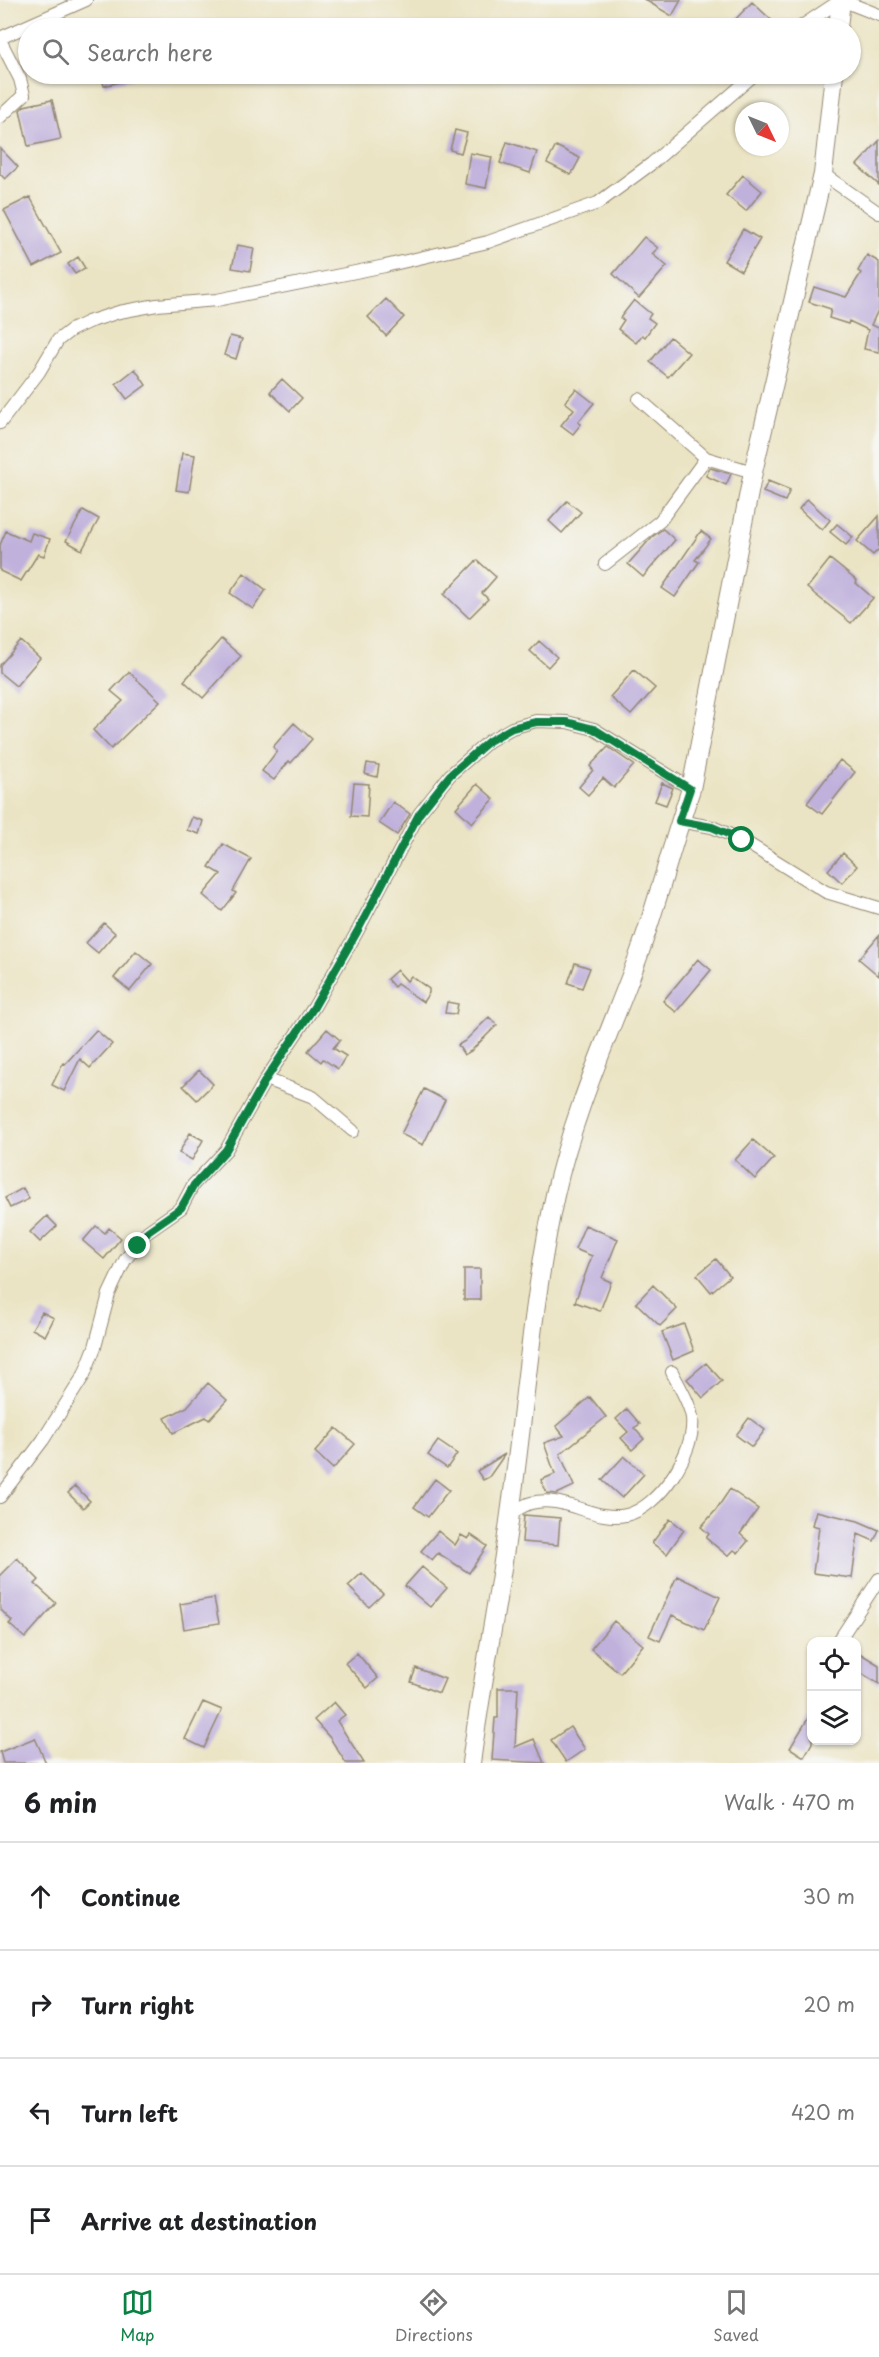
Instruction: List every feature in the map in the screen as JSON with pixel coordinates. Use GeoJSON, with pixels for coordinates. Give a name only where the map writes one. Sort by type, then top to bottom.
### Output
{"type":"FeatureCollection","features":[{"type":"Feature","properties":{"kind":"main road"},"geometry":{"type":"LineString","coordinates":[[839,18],[841,0]]}},
{"type":"Feature","properties":{"kind":"main road"},"geometry":{"type":"LineString","coordinates":[[471,1763],[510,1514],[533,1332],[555,1193],[571,1137],[639,955],[665,877],[679,821],[690,789],[753,472],[823,174],[833,84]]}},
{"type":"Feature","properties":{"kind":"street"},"geometry":{"type":"LineString","coordinates":[[46,18],[86,0]]}},
{"type":"Feature","properties":{"kind":"street"},"geometry":{"type":"LineString","coordinates":[[814,18],[841,0],[879,15]]}},
{"type":"Feature","properties":{"kind":"street"},"geometry":{"type":"LineString","coordinates":[[18,31],[0,39],[18,75]]}},
{"type":"Feature","properties":{"kind":"street"},"geometry":{"type":"LineString","coordinates":[[0,117],[24,95],[21,84]]}},
{"type":"Feature","properties":{"kind":"street"},"geometry":{"type":"LineString","coordinates":[[3,416],[39,372],[58,340],[71,330],[88,322],[119,312],[157,305],[217,300],[385,267],[488,242],[597,203],[651,164],[743,84]]}},
{"type":"Feature","properties":{"kind":"street"},"geometry":{"type":"LineString","coordinates":[[823,174],[879,213]]}},
{"type":"Feature","properties":{"kind":"street"},"geometry":{"type":"LineString","coordinates":[[639,399],[706,458],[753,472]]}},
{"type":"Feature","properties":{"kind":"street"},"geometry":{"type":"LineString","coordinates":[[605,564],[660,521],[706,458]]}},
{"type":"Feature","properties":{"kind":"street"},"geometry":{"type":"LineString","coordinates":[[0,1497],[48,1431],[84,1375],[95,1347],[109,1294],[125,1260],[148,1231],[181,1208],[194,1185],[226,1150],[266,1079],[314,1007],[419,814],[450,775],[489,741],[512,728],[536,722],[567,722],[594,729],[690,789]]}},
{"type":"Feature","properties":{"kind":"street"},"geometry":{"type":"LineString","coordinates":[[679,821],[712,827],[742,840],[826,892],[879,908]]}},
{"type":"Feature","properties":{"kind":"street"},"geometry":{"type":"LineString","coordinates":[[266,1079],[314,1097],[353,1131]]}},
{"type":"Feature","properties":{"kind":"street"},"geometry":{"type":"LineString","coordinates":[[510,1514],[531,1503],[557,1503],[608,1516],[627,1515],[644,1507],[674,1474],[687,1452],[692,1434],[692,1416],[672,1372]]}},
{"type":"Feature","properties":{"kind":"street"},"geometry":{"type":"LineString","coordinates":[[841,1637],[879,1580]]}},
{"type":"Feature","properties":{"kind":"building"},"geometry":{"type":"Polygon","coordinates":[[[645,0],[681,0],[672,16],[645,0]]]}},
{"type":"Feature","properties":{"kind":"building"},"geometry":{"type":"Polygon","coordinates":[[[752,2],[769,18],[737,18],[752,2]]]}},
{"type":"Feature","properties":{"kind":"building"},"geometry":{"type":"Polygon","coordinates":[[[52,100],[61,139],[28,146],[20,110],[24,106],[52,100]]]}},
{"type":"Feature","properties":{"kind":"building"},"geometry":{"type":"Polygon","coordinates":[[[455,130],[467,133],[461,153],[450,150],[455,130]]]}},
{"type":"Feature","properties":{"kind":"building"},"geometry":{"type":"Polygon","coordinates":[[[879,141],[879,185],[857,165],[879,141]]]}},
{"type":"Feature","properties":{"kind":"building"},"geometry":{"type":"Polygon","coordinates":[[[507,142],[537,152],[530,173],[500,163],[507,142]]]}},
{"type":"Feature","properties":{"kind":"building"},"geometry":{"type":"Polygon","coordinates":[[[556,146],[580,158],[571,175],[547,163],[556,146]]]}},
{"type":"Feature","properties":{"kind":"building"},"geometry":{"type":"Polygon","coordinates":[[[0,148],[18,167],[5,179],[0,174],[0,148]]]}},
{"type":"Feature","properties":{"kind":"building"},"geometry":{"type":"Polygon","coordinates":[[[470,153],[492,157],[486,188],[465,184],[470,153]]]}},
{"type":"Feature","properties":{"kind":"building"},"geometry":{"type":"Polygon","coordinates":[[[743,175],[762,191],[746,211],[726,195],[743,175]]]}},
{"type":"Feature","properties":{"kind":"building"},"geometry":{"type":"Polygon","coordinates":[[[30,197],[61,253],[34,267],[4,210],[30,197]]]}},
{"type":"Feature","properties":{"kind":"building"},"geometry":{"type":"Polygon","coordinates":[[[743,229],[760,239],[741,271],[724,261],[743,229]]]}},
{"type":"Feature","properties":{"kind":"building"},"geometry":{"type":"Polygon","coordinates":[[[644,237],[658,248],[652,254],[667,266],[639,298],[613,274],[644,237]]]}},
{"type":"Feature","properties":{"kind":"building"},"geometry":{"type":"Polygon","coordinates":[[[237,245],[254,248],[250,271],[232,268],[237,245]]]}},
{"type":"Feature","properties":{"kind":"building"},"geometry":{"type":"Polygon","coordinates":[[[867,255],[879,262],[879,308],[871,325],[879,328],[879,352],[864,349],[868,330],[849,321],[848,324],[829,318],[831,309],[809,302],[814,287],[846,297],[861,273],[858,271],[867,255]]]}},
{"type":"Feature","properties":{"kind":"building"},"geometry":{"type":"Polygon","coordinates":[[[78,257],[85,268],[75,274],[68,264],[78,257]]]}},
{"type":"Feature","properties":{"kind":"building"},"geometry":{"type":"Polygon","coordinates":[[[386,299],[404,317],[386,336],[368,317],[386,299]]]}},
{"type":"Feature","properties":{"kind":"building"},"geometry":{"type":"Polygon","coordinates":[[[634,300],[651,314],[648,318],[655,323],[645,337],[642,335],[636,343],[618,329],[624,320],[620,318],[634,300]]]}},
{"type":"Feature","properties":{"kind":"building"},"geometry":{"type":"Polygon","coordinates":[[[230,336],[242,339],[236,359],[224,355],[230,336]]]}},
{"type":"Feature","properties":{"kind":"building"},"geometry":{"type":"Polygon","coordinates":[[[670,337],[689,353],[668,377],[650,362],[670,337]]]}},
{"type":"Feature","properties":{"kind":"building"},"geometry":{"type":"Polygon","coordinates":[[[135,369],[146,385],[127,399],[116,384],[135,369]]]}},
{"type":"Feature","properties":{"kind":"building"},"geometry":{"type":"Polygon","coordinates":[[[282,379],[302,398],[290,411],[270,392],[282,379]]]}},
{"type":"Feature","properties":{"kind":"building"},"geometry":{"type":"Polygon","coordinates":[[[576,389],[594,403],[578,422],[581,424],[573,434],[561,425],[574,409],[565,402],[576,389]]]}},
{"type":"Feature","properties":{"kind":"building"},"geometry":{"type":"Polygon","coordinates":[[[182,453],[195,455],[189,492],[176,490],[182,453]]]}},
{"type":"Feature","properties":{"kind":"building"},"geometry":{"type":"Polygon","coordinates":[[[710,468],[731,474],[726,485],[706,476],[710,468]]]}},
{"type":"Feature","properties":{"kind":"building"},"geometry":{"type":"Polygon","coordinates":[[[768,481],[790,490],[785,501],[763,492],[768,481]]]}},
{"type":"Feature","properties":{"kind":"building"},"geometry":{"type":"Polygon","coordinates":[[[807,499],[830,520],[822,530],[799,509],[807,499]]]}},
{"type":"Feature","properties":{"kind":"building"},"geometry":{"type":"Polygon","coordinates":[[[567,501],[581,512],[562,533],[549,521],[567,501]]]}},
{"type":"Feature","properties":{"kind":"building"},"geometry":{"type":"Polygon","coordinates":[[[83,510],[99,519],[82,550],[66,541],[83,510]]]}},
{"type":"Feature","properties":{"kind":"building"},"geometry":{"type":"Polygon","coordinates":[[[879,516],[879,549],[873,555],[857,541],[879,516]]]}},
{"type":"Feature","properties":{"kind":"building"},"geometry":{"type":"Polygon","coordinates":[[[837,524],[853,537],[846,545],[830,532],[837,524]]]}},
{"type":"Feature","properties":{"kind":"building"},"geometry":{"type":"Polygon","coordinates":[[[663,529],[675,540],[643,577],[628,564],[652,537],[663,529]]]}},
{"type":"Feature","properties":{"kind":"building"},"geometry":{"type":"Polygon","coordinates":[[[6,531],[29,541],[32,533],[50,539],[44,556],[38,554],[21,581],[0,571],[0,545],[6,531]]]}},
{"type":"Feature","properties":{"kind":"building"},"geometry":{"type":"Polygon","coordinates":[[[701,531],[711,539],[695,560],[699,562],[675,597],[662,588],[701,531]]]}},
{"type":"Feature","properties":{"kind":"building"},"geometry":{"type":"Polygon","coordinates":[[[830,559],[857,581],[856,583],[873,598],[851,623],[807,588],[830,559]]]}},
{"type":"Feature","properties":{"kind":"building"},"geometry":{"type":"Polygon","coordinates":[[[477,560],[496,577],[482,593],[488,599],[469,618],[444,594],[477,560]]]}},
{"type":"Feature","properties":{"kind":"building"},"geometry":{"type":"Polygon","coordinates":[[[244,573],[266,590],[253,609],[230,593],[244,573]]]}},
{"type":"Feature","properties":{"kind":"building"},"geometry":{"type":"Polygon","coordinates":[[[221,639],[241,656],[203,698],[184,681],[221,639]]]}},
{"type":"Feature","properties":{"kind":"building"},"geometry":{"type":"Polygon","coordinates":[[[21,641],[40,658],[16,686],[0,673],[0,665],[21,641]]]}},
{"type":"Feature","properties":{"kind":"building"},"geometry":{"type":"Polygon","coordinates":[[[539,641],[557,657],[548,667],[530,651],[539,641]]]}},
{"type":"Feature","properties":{"kind":"building"},"geometry":{"type":"Polygon","coordinates":[[[634,670],[655,688],[631,715],[610,697],[634,670]]]}},
{"type":"Feature","properties":{"kind":"building"},"geometry":{"type":"Polygon","coordinates":[[[129,672],[160,701],[111,749],[93,730],[123,701],[111,691],[129,672]]]}},
{"type":"Feature","properties":{"kind":"building"},"geometry":{"type":"Polygon","coordinates":[[[294,723],[312,739],[291,763],[289,761],[274,780],[262,771],[277,751],[273,747],[294,723]]]}},
{"type":"Feature","properties":{"kind":"building"},"geometry":{"type":"Polygon","coordinates":[[[608,747],[634,765],[614,788],[603,778],[588,795],[579,787],[593,770],[590,766],[608,747]]]}},
{"type":"Feature","properties":{"kind":"building"},"geometry":{"type":"Polygon","coordinates":[[[840,760],[855,772],[822,814],[807,803],[840,760]]]}},
{"type":"Feature","properties":{"kind":"building"},"geometry":{"type":"Polygon","coordinates":[[[367,763],[379,765],[377,777],[365,774],[367,763]]]}},
{"type":"Feature","properties":{"kind":"building"},"geometry":{"type":"Polygon","coordinates":[[[354,783],[369,784],[367,817],[351,816],[354,783]]]}},
{"type":"Feature","properties":{"kind":"building"},"geometry":{"type":"Polygon","coordinates":[[[662,783],[673,788],[666,805],[655,801],[662,783]]]}},
{"type":"Feature","properties":{"kind":"building"},"geometry":{"type":"Polygon","coordinates":[[[477,784],[494,799],[472,823],[456,808],[477,784]]]}},
{"type":"Feature","properties":{"kind":"building"},"geometry":{"type":"Polygon","coordinates":[[[393,802],[410,814],[397,835],[379,823],[393,802]]]}},
{"type":"Feature","properties":{"kind":"building"},"geometry":{"type":"Polygon","coordinates":[[[192,817],[203,821],[199,834],[187,830],[192,817]]]}},
{"type":"Feature","properties":{"kind":"building"},"geometry":{"type":"Polygon","coordinates":[[[223,844],[251,859],[233,891],[236,893],[222,911],[203,895],[221,874],[209,867],[223,844]]]}},
{"type":"Feature","properties":{"kind":"building"},"geometry":{"type":"Polygon","coordinates":[[[843,853],[857,866],[842,883],[828,870],[843,853]]]}},
{"type":"Feature","properties":{"kind":"building"},"geometry":{"type":"Polygon","coordinates":[[[104,923],[115,933],[98,953],[86,943],[104,923]]]}},
{"type":"Feature","properties":{"kind":"building"},"geometry":{"type":"Polygon","coordinates":[[[879,935],[879,976],[859,959],[879,935]]]}},
{"type":"Feature","properties":{"kind":"building"},"geometry":{"type":"Polygon","coordinates":[[[136,951],[152,964],[130,991],[114,978],[136,951]]]}},
{"type":"Feature","properties":{"kind":"building"},"geometry":{"type":"Polygon","coordinates":[[[698,959],[711,970],[676,1012],[663,1001],[698,959]]]}},
{"type":"Feature","properties":{"kind":"building"},"geometry":{"type":"Polygon","coordinates":[[[575,963],[590,968],[582,988],[568,983],[575,963]]]}},
{"type":"Feature","properties":{"kind":"building"},"geometry":{"type":"Polygon","coordinates":[[[397,970],[407,981],[411,976],[429,989],[423,1002],[397,984],[394,987],[387,979],[397,970]]]}},
{"type":"Feature","properties":{"kind":"building"},"geometry":{"type":"Polygon","coordinates":[[[447,1002],[458,1004],[456,1014],[445,1013],[447,1002]]]}},
{"type":"Feature","properties":{"kind":"building"},"geometry":{"type":"Polygon","coordinates":[[[489,1017],[497,1025],[464,1055],[458,1045],[489,1017]]]}},
{"type":"Feature","properties":{"kind":"building"},"geometry":{"type":"Polygon","coordinates":[[[327,1029],[340,1040],[333,1048],[346,1056],[338,1069],[323,1059],[321,1062],[308,1051],[327,1029]]]}},
{"type":"Feature","properties":{"kind":"building"},"geometry":{"type":"Polygon","coordinates":[[[96,1030],[112,1044],[90,1068],[80,1059],[64,1091],[52,1085],[63,1063],[65,1064],[96,1030]]]}},
{"type":"Feature","properties":{"kind":"building"},"geometry":{"type":"Polygon","coordinates":[[[199,1070],[213,1084],[197,1100],[183,1086],[199,1070]]]}},
{"type":"Feature","properties":{"kind":"building"},"geometry":{"type":"Polygon","coordinates":[[[424,1089],[445,1100],[423,1145],[401,1134],[424,1089]]]}},
{"type":"Feature","properties":{"kind":"building"},"geometry":{"type":"Polygon","coordinates":[[[190,1133],[203,1140],[192,1160],[179,1153],[190,1133]]]}},
{"type":"Feature","properties":{"kind":"building"},"geometry":{"type":"Polygon","coordinates":[[[753,1140],[774,1158],[755,1179],[735,1160],[753,1140]]]}},
{"type":"Feature","properties":{"kind":"building"},"geometry":{"type":"Polygon","coordinates":[[[23,1188],[29,1199],[10,1208],[5,1198],[23,1188]]]}},
{"type":"Feature","properties":{"kind":"building"},"geometry":{"type":"Polygon","coordinates":[[[47,1216],[57,1226],[40,1242],[30,1232],[47,1216]]]}},
{"type":"Feature","properties":{"kind":"building"},"geometry":{"type":"Polygon","coordinates":[[[585,1225],[618,1239],[602,1278],[611,1282],[600,1311],[575,1302],[592,1256],[575,1249],[585,1225]]]}},
{"type":"Feature","properties":{"kind":"building"},"geometry":{"type":"Polygon","coordinates":[[[96,1226],[105,1233],[109,1228],[121,1238],[104,1259],[83,1241],[96,1226]]]}},
{"type":"Feature","properties":{"kind":"building"},"geometry":{"type":"Polygon","coordinates":[[[716,1259],[730,1276],[711,1292],[697,1275],[716,1259]]]}},
{"type":"Feature","properties":{"kind":"building"},"geometry":{"type":"Polygon","coordinates":[[[464,1269],[480,1269],[480,1300],[464,1300],[464,1269]]]}},
{"type":"Feature","properties":{"kind":"building"},"geometry":{"type":"Polygon","coordinates":[[[653,1285],[677,1309],[660,1326],[636,1303],[653,1285]]]}},
{"type":"Feature","properties":{"kind":"building"},"geometry":{"type":"Polygon","coordinates":[[[42,1312],[54,1318],[45,1336],[32,1329],[42,1312]]]}},
{"type":"Feature","properties":{"kind":"building"},"geometry":{"type":"Polygon","coordinates":[[[684,1324],[694,1351],[673,1360],[662,1332],[684,1324]]]}},
{"type":"Feature","properties":{"kind":"building"},"geometry":{"type":"Polygon","coordinates":[[[706,1363],[722,1381],[703,1398],[687,1379],[706,1363]]]}},
{"type":"Feature","properties":{"kind":"building"},"geometry":{"type":"Polygon","coordinates":[[[208,1383],[227,1400],[209,1420],[206,1417],[173,1433],[165,1418],[187,1407],[208,1383]]]}},
{"type":"Feature","properties":{"kind":"building"},"geometry":{"type":"Polygon","coordinates":[[[590,1397],[606,1417],[560,1454],[574,1486],[557,1494],[547,1493],[541,1480],[555,1474],[544,1443],[564,1436],[556,1426],[590,1397]]]}},
{"type":"Feature","properties":{"kind":"building"},"geometry":{"type":"Polygon","coordinates":[[[627,1409],[640,1424],[634,1428],[644,1439],[632,1450],[621,1438],[628,1432],[616,1419],[627,1409]]]}},
{"type":"Feature","properties":{"kind":"building"},"geometry":{"type":"Polygon","coordinates":[[[749,1418],[765,1430],[752,1447],[736,1435],[749,1418]]]}},
{"type":"Feature","properties":{"kind":"building"},"geometry":{"type":"Polygon","coordinates":[[[336,1428],[355,1444],[333,1469],[315,1452],[336,1428]]]}},
{"type":"Feature","properties":{"kind":"building"},"geometry":{"type":"Polygon","coordinates":[[[438,1441],[457,1454],[447,1468],[428,1455],[438,1441]]]}},
{"type":"Feature","properties":{"kind":"building"},"geometry":{"type":"Polygon","coordinates":[[[505,1454],[489,1477],[483,1480],[477,1471],[505,1454]]]}},
{"type":"Feature","properties":{"kind":"building"},"geometry":{"type":"Polygon","coordinates":[[[624,1456],[644,1474],[622,1498],[602,1480],[624,1456]]]}},
{"type":"Feature","properties":{"kind":"building"},"geometry":{"type":"Polygon","coordinates":[[[435,1479],[449,1490],[428,1517],[414,1507],[435,1479]]]}},
{"type":"Feature","properties":{"kind":"building"},"geometry":{"type":"Polygon","coordinates":[[[75,1486],[90,1501],[83,1508],[68,1493],[75,1486]]]}},
{"type":"Feature","properties":{"kind":"building"},"geometry":{"type":"Polygon","coordinates":[[[730,1489],[758,1509],[740,1534],[748,1541],[738,1553],[734,1550],[728,1556],[706,1538],[709,1534],[701,1527],[730,1489]]]}},
{"type":"Feature","properties":{"kind":"building"},"geometry":{"type":"Polygon","coordinates":[[[816,1511],[858,1521],[879,1530],[874,1541],[858,1534],[852,1578],[813,1573],[819,1527],[812,1525],[816,1511]]]}},
{"type":"Feature","properties":{"kind":"building"},"geometry":{"type":"Polygon","coordinates":[[[524,1515],[560,1518],[558,1545],[522,1542],[524,1515]]]}},
{"type":"Feature","properties":{"kind":"building"},"geometry":{"type":"Polygon","coordinates":[[[670,1519],[684,1530],[667,1554],[652,1543],[670,1519]]]}},
{"type":"Feature","properties":{"kind":"building"},"geometry":{"type":"Polygon","coordinates":[[[438,1531],[455,1545],[461,1535],[468,1539],[471,1535],[487,1546],[469,1573],[438,1553],[432,1560],[421,1551],[438,1531]]]}},
{"type":"Feature","properties":{"kind":"building"},"geometry":{"type":"Polygon","coordinates":[[[17,1558],[39,1580],[35,1584],[56,1603],[25,1638],[9,1624],[12,1621],[0,1609],[0,1575],[17,1558]]]}},
{"type":"Feature","properties":{"kind":"building"},"geometry":{"type":"Polygon","coordinates":[[[422,1567],[447,1588],[430,1607],[405,1586],[422,1567]]]}},
{"type":"Feature","properties":{"kind":"building"},"geometry":{"type":"Polygon","coordinates":[[[362,1573],[383,1594],[369,1607],[348,1586],[362,1573]]]}},
{"type":"Feature","properties":{"kind":"building"},"geometry":{"type":"Polygon","coordinates":[[[677,1576],[720,1597],[704,1630],[672,1615],[660,1641],[649,1636],[677,1576]]]}},
{"type":"Feature","properties":{"kind":"building"},"geometry":{"type":"Polygon","coordinates":[[[214,1598],[219,1623],[184,1629],[180,1604],[214,1598]]]}},
{"type":"Feature","properties":{"kind":"building"},"geometry":{"type":"Polygon","coordinates":[[[614,1621],[643,1645],[620,1673],[591,1649],[614,1621]]]}},
{"type":"Feature","properties":{"kind":"building"},"geometry":{"type":"Polygon","coordinates":[[[357,1653],[378,1678],[367,1688],[345,1663],[357,1653]]]}},
{"type":"Feature","properties":{"kind":"building"},"geometry":{"type":"Polygon","coordinates":[[[861,1654],[879,1665],[879,1684],[861,1673],[861,1654]]]}},
{"type":"Feature","properties":{"kind":"building"},"geometry":{"type":"Polygon","coordinates":[[[416,1668],[445,1679],[439,1693],[411,1682],[416,1668]]]}},
{"type":"Feature","properties":{"kind":"building"},"geometry":{"type":"Polygon","coordinates":[[[498,1688],[518,1688],[515,1747],[534,1739],[544,1763],[492,1760],[495,1718],[498,1718],[498,1688]]]}},
{"type":"Feature","properties":{"kind":"building"},"geometry":{"type":"Polygon","coordinates":[[[203,1702],[222,1710],[204,1748],[185,1739],[203,1702]]]}},
{"type":"Feature","properties":{"kind":"building"},"geometry":{"type":"Polygon","coordinates":[[[334,1702],[345,1715],[337,1721],[364,1763],[346,1763],[330,1738],[314,1720],[334,1702]]]}},
{"type":"Feature","properties":{"kind":"building"},"geometry":{"type":"Polygon","coordinates":[[[807,1720],[807,1745],[811,1745],[804,1757],[790,1748],[807,1720]]]}},
{"type":"Feature","properties":{"kind":"building"},"geometry":{"type":"Polygon","coordinates":[[[570,1727],[585,1749],[566,1762],[551,1740],[570,1727]]]}},
{"type":"Feature","properties":{"kind":"building"},"geometry":{"type":"Polygon","coordinates":[[[35,1738],[46,1763],[3,1763],[0,1752],[35,1738]]]}},
{"type":"Feature","properties":{"kind":"route"},"geometry":{"type":"LineString","coordinates":[[138,1246],[148,1231],[181,1208],[194,1185],[226,1150],[266,1079],[314,1007],[357,932],[419,814],[450,775],[489,741],[512,728],[536,722],[567,722],[594,729],[690,789],[679,821],[712,827],[742,840]]}}]}
